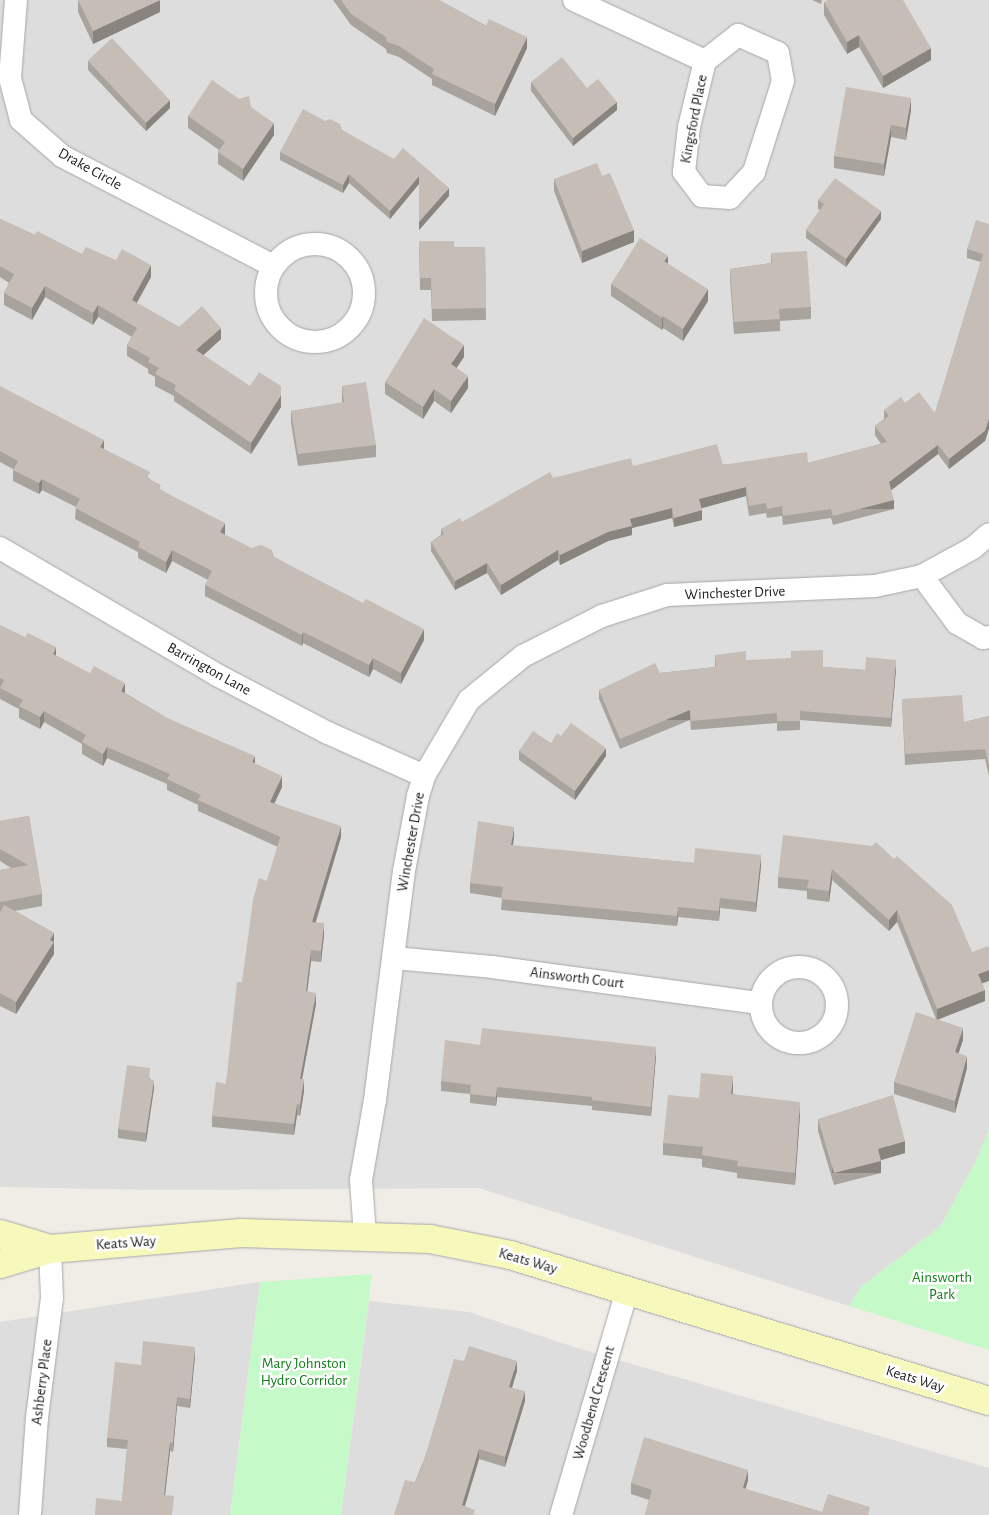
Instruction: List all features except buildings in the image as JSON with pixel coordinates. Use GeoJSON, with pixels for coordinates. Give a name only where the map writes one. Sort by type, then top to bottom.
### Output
{"type":"FeatureCollection","features":[{"type":"Feature","properties":{"kind":"street","name":"Drake Circle"},"geometry":{"type":"LineString","coordinates":[[16,0],[10,78],[21,120],[62,156],[273,266]]}},
{"type":"Feature","properties":{"kind":"street","name":"Kingsford Place"},"geometry":{"type":"LineString","coordinates":[[574,0],[705,61]]}},
{"type":"Feature","properties":{"kind":"street","name":"Kingsford Place"},"geometry":{"type":"LineString","coordinates":[[738,35],[778,53],[783,81],[766,138],[754,172],[730,198],[702,196],[684,172],[689,128],[705,61],[738,35]]}},
{"type":"Feature","properties":{"kind":"street"},"geometry":{"type":"LineString","coordinates":[[311,244],[326,245],[342,252],[360,272],[364,300],[358,317],[345,332],[330,340],[309,342],[293,337],[278,326],[269,311],[266,282],[273,266],[295,248],[311,244]]}},
{"type":"Feature","properties":{"kind":"street","name":"Winchester Drive"},"geometry":{"type":"LineString","coordinates":[[365,1236],[360,1180],[375,1100],[404,871],[418,796],[424,776],[469,700],[523,656],[602,616],[667,595],[831,590],[875,586],[922,576],[973,548],[989,534]]}},
{"type":"Feature","properties":{"kind":"street","name":"Barrington Lane"},"geometry":{"type":"LineString","coordinates":[[0,548],[217,675],[328,732],[424,776]]}},
{"type":"Feature","properties":{"kind":"street"},"geometry":{"type":"LineString","coordinates":[[922,576],[957,624],[983,638],[989,637]]}},
{"type":"Feature","properties":{"kind":"street","name":"Ainsworth Court"},"geometry":{"type":"LineString","coordinates":[[394,958],[492,967],[760,1003]]}},
{"type":"Feature","properties":{"kind":"street","name":"Keats Way"},"geometry":{"type":"LineString","coordinates":[[0,1264],[50,1249],[241,1233],[430,1238],[510,1255],[989,1401]]}},
{"type":"Feature","properties":{"kind":"street","name":"Keats Way"},"geometry":{"type":"LineString","coordinates":[[0,1234],[50,1249]]}},
{"type":"Feature","properties":{"kind":"street","name":"Ashberry Place"},"geometry":{"type":"LineString","coordinates":[[30,1515],[37,1418],[52,1298],[50,1249]]}},
{"type":"Feature","properties":{"kind":"street","name":"Woodbend Crescent"},"geometry":{"type":"LineString","coordinates":[[561,1515],[627,1291]]}},
{"type":"Feature","properties":{"kind":"shaded area"},"geometry":{"type":"Polygon","coordinates":[[[0,0],[989,0],[989,1129],[976,1161],[940,1227],[862,1286],[849,1306],[479,1188],[158,1190],[0,1187],[0,0]]]}},
{"type":"Feature","properties":{"kind":"shaded area"},"geometry":{"type":"Polygon","coordinates":[[[260,1282],[230,1515],[0,1515],[0,1322],[260,1282]]]}},
{"type":"Feature","properties":{"kind":"shaded area"},"geometry":{"type":"Polygon","coordinates":[[[369,1301],[469,1312],[574,1347],[989,1468],[989,1515],[341,1515],[369,1301]]]}},
{"type":"Feature","properties":{"kind":"green space","name":"Ainsworth Park"},"geometry":{"type":"Polygon","coordinates":[[[989,1129],[989,1350],[849,1306],[862,1286],[940,1227],[976,1161],[989,1129]]]}},
{"type":"Feature","properties":{"kind":"green space","name":"Mary Johnston Hydro Corridor"},"geometry":{"type":"Polygon","coordinates":[[[372,1274],[341,1515],[230,1515],[260,1282],[372,1274]]]}}]}
